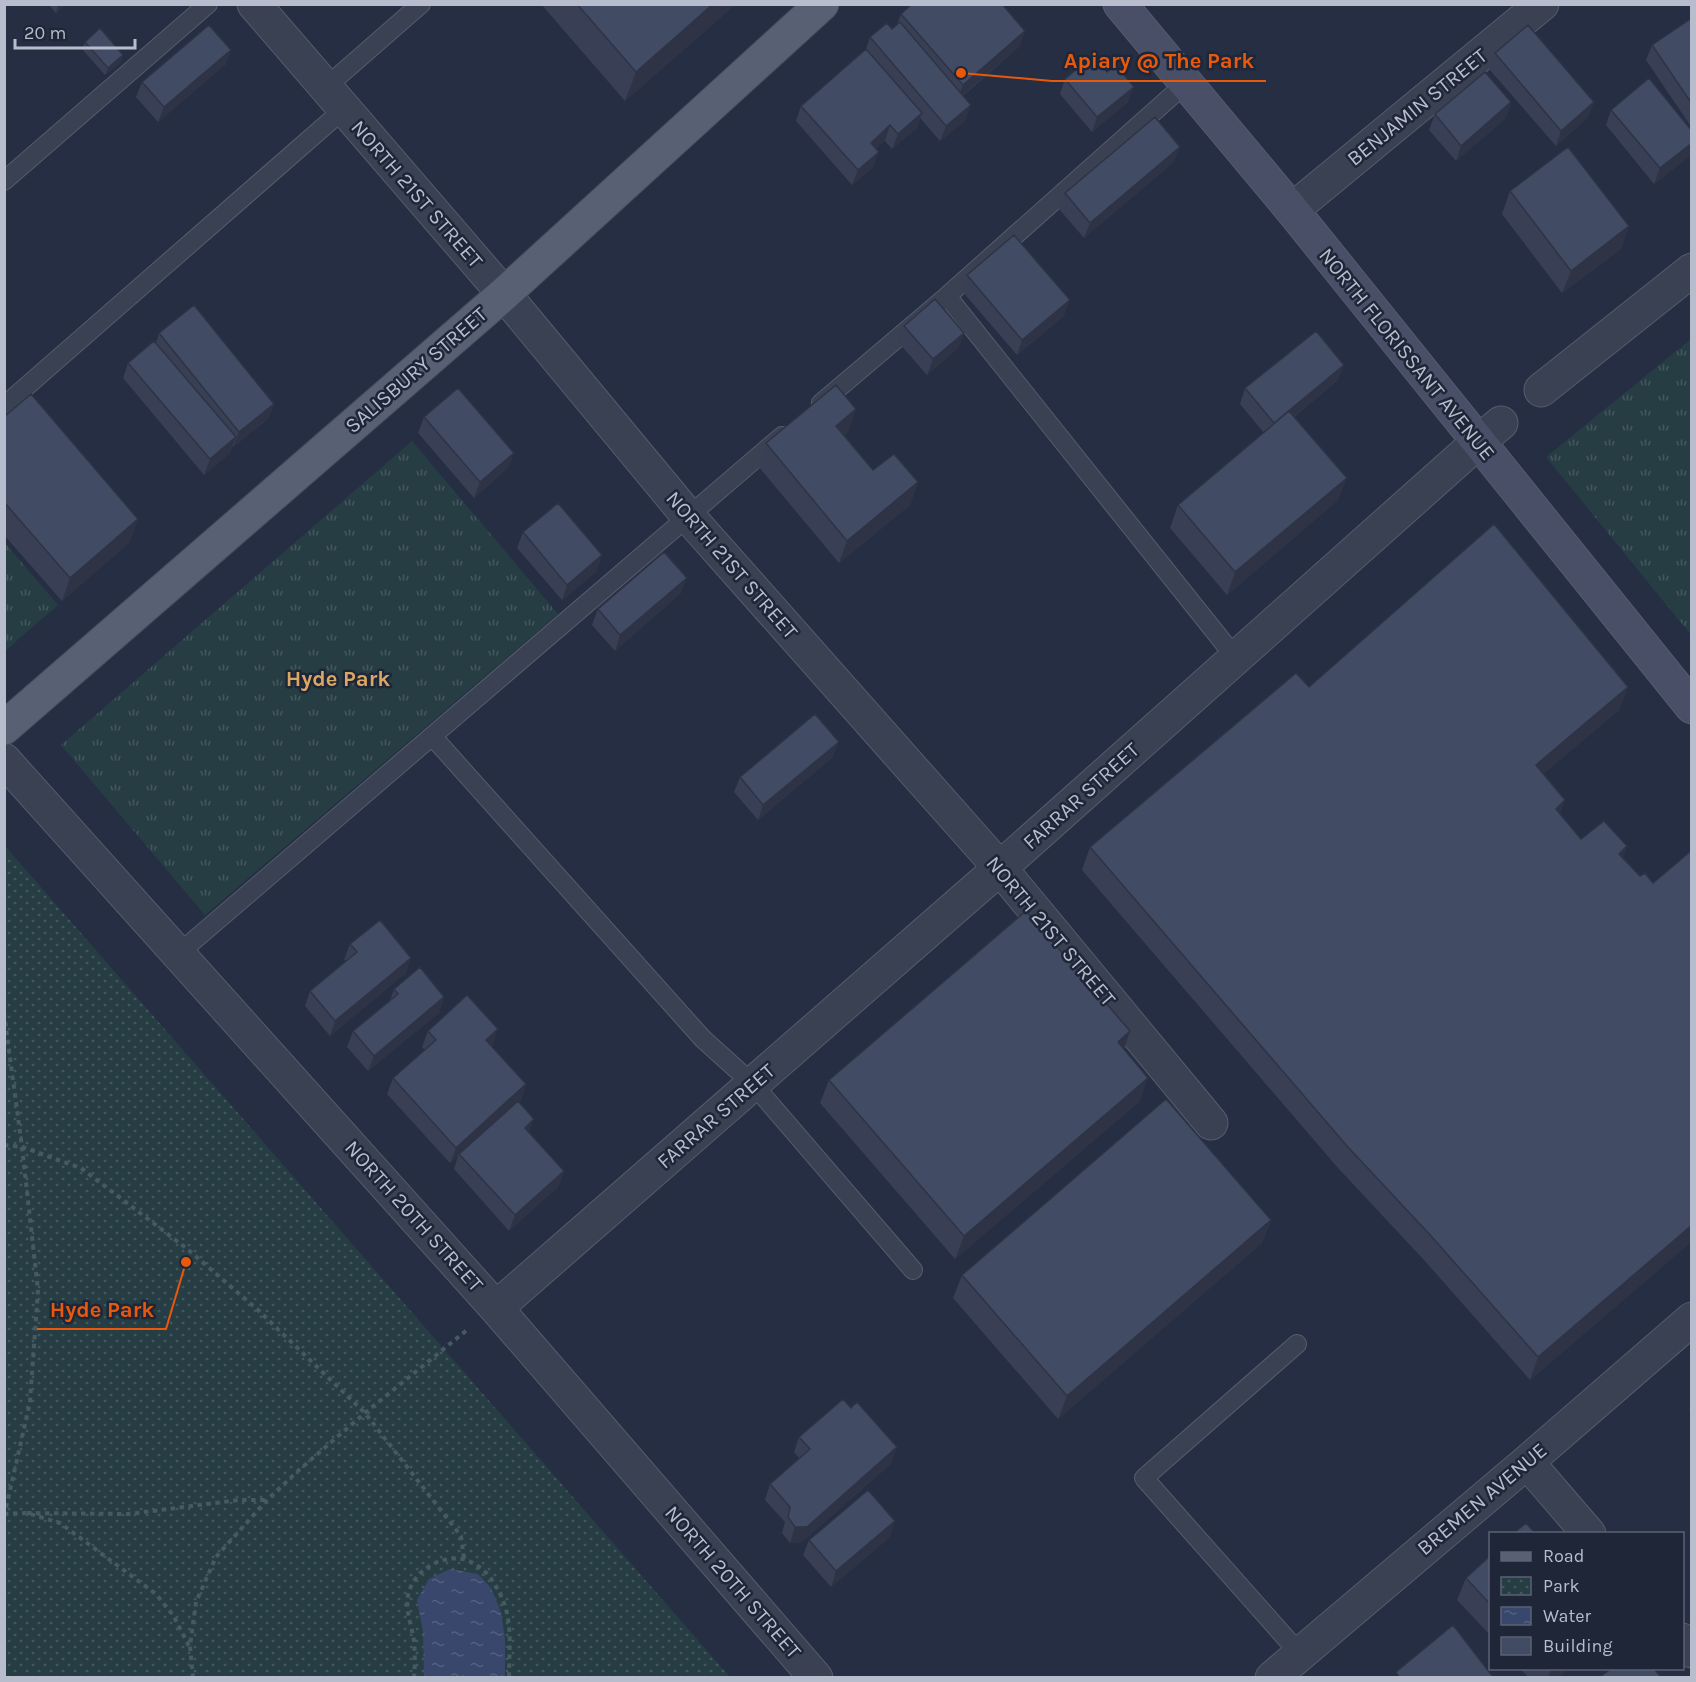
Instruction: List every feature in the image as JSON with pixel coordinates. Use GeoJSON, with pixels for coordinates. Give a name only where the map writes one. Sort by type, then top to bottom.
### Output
{"type":"FeatureCollection","features":[{"type":"Feature","properties":{"kind":"main road","name":"SALISBURY STREET"},"geometry":{"type":"LineString","coordinates":[[4,728],[504,294],[822,4]]}},
{"type":"Feature","properties":{"kind":"main road","name":"NORTH FLORISSANT AVENUE"},"geometry":{"type":"LineString","coordinates":[[1120,4],[1292,210],[1490,432],[1692,706]]}},
{"type":"Feature","properties":{"kind":"street","name":"NORTH 21ST STREET"},"geometry":{"type":"LineString","coordinates":[[254,4],[504,294],[688,516],[1000,868],[1211,1123]]}},
{"type":"Feature","properties":{"kind":"street","name":"BENJAMIN STREET"},"geometry":{"type":"LineString","coordinates":[[1292,210],[1542,4]]}},
{"type":"Feature","properties":{"kind":"street"},"geometry":{"type":"LineString","coordinates":[[1541,390],[1692,270]]}},
{"type":"Feature","properties":{"kind":"street","name":"FARRAR STREET"},"geometry":{"type":"LineString","coordinates":[[496,1308],[1000,868],[1490,432]]}},
{"type":"Feature","properties":{"kind":"street","name":"NORTH 20TH STREET"},"geometry":{"type":"LineString","coordinates":[[4,760],[496,1308],[816,1677]]}},
{"type":"Feature","properties":{"kind":"street","name":"BREMEN AVENUE"},"geometry":{"type":"LineString","coordinates":[[1272,1677],[1692,1319]]}},
{"type":"Feature","properties":{"kind":"street"},"geometry":{"type":"LineString","coordinates":[[1527,1462],[1588,1532]]}},
{"type":"Feature","properties":{"kind":"lane"},"geometry":{"type":"LineString","coordinates":[[4,181],[208,4]]}},
{"type":"Feature","properties":{"kind":"lane"},"geometry":{"type":"LineString","coordinates":[[4,406],[335,98],[421,4]]}},
{"type":"Feature","properties":{"kind":"lane"},"geometry":{"type":"LineString","coordinates":[[178,954],[947,296],[1185,84]]}},
{"type":"Feature","properties":{"kind":"lane"},"geometry":{"type":"LineString","coordinates":[[947,296],[1235,657]]}},
{"type":"Feature","properties":{"kind":"lane"},"geometry":{"type":"LineString","coordinates":[[432,736],[703,1039],[753,1084],[914,1270]]}},
{"type":"Feature","properties":{"kind":"lane"},"geometry":{"type":"LineString","coordinates":[[1297,1344],[1144,1478],[1300,1654]]}},
{"type":"Feature","properties":{"kind":"path"},"geometry":{"type":"LineString","coordinates":[[4,1012],[38,1290],[30,1402],[5,1515],[27,1513],[129,1514],[239,1500],[267,1500]]}},
{"type":"Feature","properties":{"kind":"path"},"geometry":{"type":"LineString","coordinates":[[4,1144],[22,1147],[81,1168],[186,1248],[258,1310],[365,1413],[461,1536],[464,1559]]}},
{"type":"Feature","properties":{"kind":"path"},"geometry":{"type":"LineString","coordinates":[[193,1677],[190,1646],[196,1602],[216,1557],[267,1500],[365,1413],[496,1308]]}},
{"type":"Feature","properties":{"kind":"path"},"geometry":{"type":"LineString","coordinates":[[27,1513],[60,1523],[156,1594],[173,1615],[190,1646]]}},
{"type":"Feature","properties":{"kind":"path"},"geometry":{"type":"LineString","coordinates":[[414,1677],[414,1641],[408,1614],[408,1596],[415,1578],[427,1567],[444,1559],[464,1559],[480,1567],[492,1580],[507,1613],[511,1642],[509,1677]]}},
{"type":"Feature","properties":{"kind":"green space"},"geometry":{"type":"Polygon","coordinates":[[[1691,339],[1691,635],[1546,457],[1691,339]]]}},
{"type":"Feature","properties":{"kind":"green space"},"geometry":{"type":"Polygon","coordinates":[[[412,441],[558,614],[205,915],[61,745],[412,441]]]}},
{"type":"Feature","properties":{"kind":"green space"},"geometry":{"type":"Polygon","coordinates":[[[5,543],[58,605],[4,651],[5,543]]]}},
{"type":"Feature","properties":{"kind":"green space"},"geometry":{"type":"Polygon","coordinates":[[[5,846],[730,1677],[5,1677],[5,846]]]}},
{"type":"Feature","properties":{"kind":"water"},"geometry":{"type":"Polygon","coordinates":[[[450,1569],[478,1574],[491,1588],[501,1612],[505,1639],[505,1677],[424,1677],[423,1631],[417,1600],[429,1579],[450,1569]]]}},
{"type":"Feature","properties":{"kind":"building"},"geometry":{"type":"Polygon","coordinates":[[[577,4],[713,4],[636,72],[577,4]]]}},
{"type":"Feature","properties":{"kind":"building"},"geometry":{"type":"Polygon","coordinates":[[[912,4],[1002,4],[1025,31],[963,85],[901,14],[912,4]]]}},
{"type":"Feature","properties":{"kind":"building"},"geometry":{"type":"Polygon","coordinates":[[[1692,18],[1692,104],[1652,45],[1692,18]]]}},
{"type":"Feature","properties":{"kind":"building"},"geometry":{"type":"Polygon","coordinates":[[[900,22],[971,105],[946,126],[870,37],[887,23],[892,29],[900,22]]]}},
{"type":"Feature","properties":{"kind":"building"},"geometry":{"type":"Polygon","coordinates":[[[209,25],[231,50],[164,107],[142,82],[209,25]]]}},
{"type":"Feature","properties":{"kind":"building"},"geometry":{"type":"Polygon","coordinates":[[[1528,25],[1594,102],[1561,131],[1495,53],[1528,25]]]}},
{"type":"Feature","properties":{"kind":"building"},"geometry":{"type":"Polygon","coordinates":[[[100,28],[123,55],[108,68],[85,42],[100,28]]]}},
{"type":"Feature","properties":{"kind":"building"},"geometry":{"type":"Polygon","coordinates":[[[866,49],[922,113],[898,134],[890,125],[871,143],[879,152],[858,170],[801,106],[866,49]]]}},
{"type":"Feature","properties":{"kind":"building"},"geometry":{"type":"Polygon","coordinates":[[[1093,55],[1107,72],[1116,65],[1134,87],[1097,117],[1065,79],[1093,55]]]}},
{"type":"Feature","properties":{"kind":"building"},"geometry":{"type":"Polygon","coordinates":[[[1485,72],[1511,102],[1461,146],[1435,114],[1485,72]]]}},
{"type":"Feature","properties":{"kind":"building"},"geometry":{"type":"Polygon","coordinates":[[[1649,78],[1692,131],[1692,143],[1660,168],[1611,110],[1649,78]]]}},
{"type":"Feature","properties":{"kind":"building"},"geometry":{"type":"Polygon","coordinates":[[[1155,117],[1180,147],[1090,223],[1065,193],[1155,117]]]}},
{"type":"Feature","properties":{"kind":"building"},"geometry":{"type":"Polygon","coordinates":[[[1568,147],[1629,226],[1571,271],[1510,191],[1568,147]]]}},
{"type":"Feature","properties":{"kind":"building"},"geometry":{"type":"Polygon","coordinates":[[[1014,235],[1070,300],[1022,340],[967,275],[1014,235]]]}},
{"type":"Feature","properties":{"kind":"building"},"geometry":{"type":"Polygon","coordinates":[[[935,299],[964,333],[933,359],[904,326],[935,299]]]}},
{"type":"Feature","properties":{"kind":"building"},"geometry":{"type":"Polygon","coordinates":[[[194,305],[274,404],[239,432],[159,333],[194,305]]]}},
{"type":"Feature","properties":{"kind":"building"},"geometry":{"type":"Polygon","coordinates":[[[1316,331],[1344,365],[1274,423],[1245,388],[1316,331]]]}},
{"type":"Feature","properties":{"kind":"building"},"geometry":{"type":"Polygon","coordinates":[[[154,341],[236,437],[210,459],[128,363],[154,341]]]}},
{"type":"Feature","properties":{"kind":"building"},"geometry":{"type":"Polygon","coordinates":[[[836,385],[856,409],[836,426],[873,470],[894,454],[918,482],[847,541],[766,443],[836,385]]]}},
{"type":"Feature","properties":{"kind":"building"},"geometry":{"type":"Polygon","coordinates":[[[458,388],[514,453],[480,482],[424,417],[458,388]]]}},
{"type":"Feature","properties":{"kind":"building"},"geometry":{"type":"Polygon","coordinates":[[[31,394],[138,519],[70,578],[4,502],[4,417],[31,394]]]}},
{"type":"Feature","properties":{"kind":"building"},"geometry":{"type":"Polygon","coordinates":[[[1289,411],[1347,478],[1235,572],[1178,505],[1289,411]]]}},
{"type":"Feature","properties":{"kind":"building"},"geometry":{"type":"Polygon","coordinates":[[[558,503],[602,555],[567,585],[523,532],[558,503]]]}},
{"type":"Feature","properties":{"kind":"building"},"geometry":{"type":"Polygon","coordinates":[[[1494,524],[1628,687],[1536,765],[1565,800],[1556,809],[1581,839],[1604,821],[1627,846],[1619,854],[1640,876],[1645,873],[1653,883],[1692,850],[1692,1225],[1538,1357],[1432,1237],[1347,1146],[1090,847],[1296,673],[1309,687],[1494,524]]]}},
{"type":"Feature","properties":{"kind":"building"},"geometry":{"type":"Polygon","coordinates":[[[664,552],[687,578],[620,635],[598,609],[664,552]]]}},
{"type":"Feature","properties":{"kind":"building"},"geometry":{"type":"Polygon","coordinates":[[[815,714],[839,742],[763,805],[740,777],[815,714]]]}},
{"type":"Feature","properties":{"kind":"building"},"geometry":{"type":"Polygon","coordinates":[[[1026,911],[1130,1031],[1118,1042],[1148,1078],[964,1236],[829,1080],[1026,911]]]}},
{"type":"Feature","properties":{"kind":"building"},"geometry":{"type":"Polygon","coordinates":[[[380,920],[411,958],[335,1021],[310,991],[357,952],[350,944],[380,920]]]}},
{"type":"Feature","properties":{"kind":"building"},"geometry":{"type":"Polygon","coordinates":[[[420,967],[444,997],[374,1056],[353,1031],[398,994],[394,989],[420,967]]]}},
{"type":"Feature","properties":{"kind":"building"},"geometry":{"type":"Polygon","coordinates":[[[467,995],[498,1029],[486,1040],[526,1084],[456,1148],[393,1078],[436,1040],[428,1031],[467,995]]]}},
{"type":"Feature","properties":{"kind":"building"},"geometry":{"type":"Polygon","coordinates":[[[1166,1099],[1271,1220],[1067,1396],[962,1275],[1166,1099]]]}},
{"type":"Feature","properties":{"kind":"building"},"geometry":{"type":"Polygon","coordinates":[[[518,1101],[534,1119],[525,1128],[564,1171],[515,1215],[459,1154],[518,1101]]]}},
{"type":"Feature","properties":{"kind":"building"},"geometry":{"type":"Polygon","coordinates":[[[843,1399],[851,1408],[857,1402],[897,1447],[807,1527],[795,1527],[788,1517],[790,1507],[770,1484],[810,1449],[799,1437],[843,1399]]]}},
{"type":"Feature","properties":{"kind":"building"},"geometry":{"type":"Polygon","coordinates":[[[868,1490],[895,1521],[836,1571],[809,1540],[868,1490]]]}},
{"type":"Feature","properties":{"kind":"building"},"geometry":{"type":"Polygon","coordinates":[[[1526,1523],[1534,1532],[1515,1532],[1526,1523]]]}},
{"type":"Feature","properties":{"kind":"building"},"geometry":{"type":"Polygon","coordinates":[[[1489,1557],[1489,1603],[1466,1578],[1489,1557]]]}},
{"type":"Feature","properties":{"kind":"building"},"geometry":{"type":"Polygon","coordinates":[[[1453,1625],[1493,1677],[1399,1677],[1396,1672],[1453,1625]]]}},
{"type":"Feature","properties":{"kind":"building"},"geometry":{"type":"Polygon","coordinates":[[[1609,1670],[1655,1670],[1661,1677],[1600,1677],[1609,1670]]]}},
{"type":"Feature","properties":{"kind":"place","name":"Apiary @ The Park"},"geometry":{"type":"Point","coordinates":[961,73]}},
{"type":"Feature","properties":{"kind":"place","name":"Hyde Park"},"geometry":{"type":"Point","coordinates":[186,1262]}},
{"type":"Feature","properties":{"kind":"district","name":"Hyde Park"},"geometry":{"type":"Point","coordinates":[338,678]}}]}
